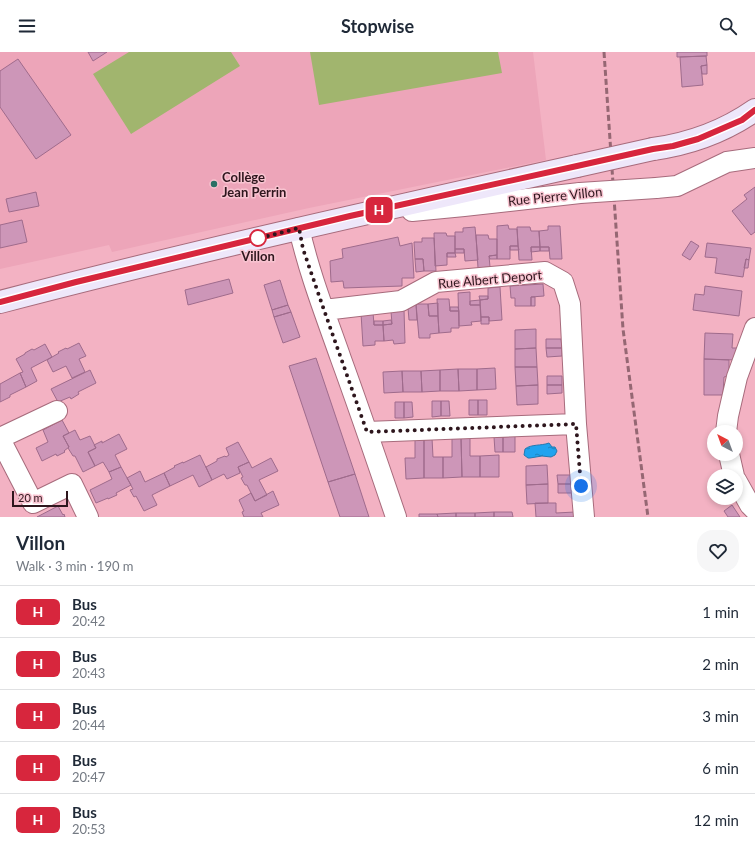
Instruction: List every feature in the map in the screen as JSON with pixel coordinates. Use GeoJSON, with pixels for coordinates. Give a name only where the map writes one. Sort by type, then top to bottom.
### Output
{"type":"FeatureCollection","features":[{"type":"Feature","properties":{"kind":"street","name":"Rue Pierre Villon"},"geometry":{"type":"LineString","coordinates":[[0,302],[76,282],[350,216],[663,148],[698,139],[742,120],[755,110]]}},
{"type":"Feature","properties":{"kind":"street","name":"Rue Pierre Villon"},"geometry":{"type":"LineString","coordinates":[[350,216],[464,206],[580,192],[677,186],[727,162],[755,158]]}},
{"type":"Feature","properties":{"kind":"street"},"geometry":{"type":"LineString","coordinates":[[299,228],[303,249],[396,517]]}},
{"type":"Feature","properties":{"kind":"street","name":"Rue Albert Deport"},"geometry":{"type":"LineString","coordinates":[[324,310],[401,301],[436,282],[545,272],[563,282],[570,304],[576,424],[584,517]]}},
{"type":"Feature","properties":{"kind":"street"},"geometry":{"type":"LineString","coordinates":[[727,425],[736,377],[755,328]]}},
{"type":"Feature","properties":{"kind":"street"},"geometry":{"type":"LineString","coordinates":[[57,411],[0,438],[33,503],[72,484],[88,517]]}},
{"type":"Feature","properties":{"kind":"street"},"geometry":{"type":"LineString","coordinates":[[367,432],[576,424]]}},
{"type":"Feature","properties":{"kind":"street"},"geometry":{"type":"LineString","coordinates":[[743,492],[750,505],[755,510]]}},
{"type":"Feature","properties":{"kind":"shaded area","name":"Collège Jean Perrin"},"geometry":{"type":"Polygon","coordinates":[[[0,52],[533,52],[546,160],[309,208],[112,252],[109,245],[0,269],[0,52]]]}},
{"type":"Feature","properties":{"kind":"green space"},"geometry":{"type":"Polygon","coordinates":[[[129,52],[231,52],[240,66],[131,134],[93,74],[129,52]]]}},
{"type":"Feature","properties":{"kind":"green space"},"geometry":{"type":"Polygon","coordinates":[[[310,52],[498,52],[502,73],[319,105],[310,52]]]}},
{"type":"Feature","properties":{"kind":"water"},"geometry":{"type":"Polygon","coordinates":[[[549,443],[552,447],[555,447],[557,451],[555,455],[551,457],[542,456],[528,458],[524,455],[527,447],[549,443]]]}},
{"type":"Feature","properties":{"kind":"building"},"geometry":{"type":"Polygon","coordinates":[[[88,52],[107,52],[93,61],[88,52]]]}},
{"type":"Feature","properties":{"kind":"building"},"geometry":{"type":"Polygon","coordinates":[[[677,52],[707,52],[707,56],[677,57],[677,52]]]}},
{"type":"Feature","properties":{"kind":"building"},"geometry":{"type":"Polygon","coordinates":[[[706,56],[707,65],[701,66],[703,85],[682,87],[680,57],[706,56]]]}},
{"type":"Feature","properties":{"kind":"building"},"geometry":{"type":"Polygon","coordinates":[[[18,59],[71,135],[36,159],[0,107],[0,71],[18,59]]]}},
{"type":"Feature","properties":{"kind":"building"},"geometry":{"type":"Polygon","coordinates":[[[707,65],[707,74],[702,74],[701,66],[707,65]]]}},
{"type":"Feature","properties":{"kind":"building"},"geometry":{"type":"Polygon","coordinates":[[[755,187],[755,232],[751,235],[732,211],[747,199],[744,195],[755,187]]]}},
{"type":"Feature","properties":{"kind":"building"},"geometry":{"type":"Polygon","coordinates":[[[36,192],[39,206],[9,212],[6,199],[36,192]]]}},
{"type":"Feature","properties":{"kind":"building"},"geometry":{"type":"Polygon","coordinates":[[[22,220],[27,242],[0,248],[0,225],[22,220]]]}},
{"type":"Feature","properties":{"kind":"building"},"geometry":{"type":"Polygon","coordinates":[[[508,225],[509,229],[517,229],[518,246],[510,246],[510,259],[497,259],[497,226],[508,225]]]}},
{"type":"Feature","properties":{"kind":"building"},"geometry":{"type":"Polygon","coordinates":[[[548,226],[560,226],[562,259],[550,259],[549,247],[540,247],[539,231],[548,230],[548,226]]]}},
{"type":"Feature","properties":{"kind":"building"},"geometry":{"type":"Polygon","coordinates":[[[475,227],[478,260],[465,261],[464,249],[455,249],[455,232],[463,232],[463,228],[475,227]]]}},
{"type":"Feature","properties":{"kind":"building"},"geometry":{"type":"Polygon","coordinates":[[[517,227],[530,227],[531,231],[539,231],[540,247],[531,247],[532,260],[519,260],[517,227]]]}},
{"type":"Feature","properties":{"kind":"building"},"geometry":{"type":"Polygon","coordinates":[[[434,233],[446,233],[447,236],[455,236],[455,253],[447,253],[447,265],[435,266],[434,233]]]}},
{"type":"Feature","properties":{"kind":"building"},"geometry":{"type":"Polygon","coordinates":[[[476,235],[488,235],[489,239],[497,239],[497,255],[489,256],[490,267],[478,268],[476,235]]]}},
{"type":"Feature","properties":{"kind":"building"},"geometry":{"type":"Polygon","coordinates":[[[398,237],[400,246],[412,243],[414,278],[402,278],[402,286],[344,288],[343,281],[331,282],[330,261],[343,258],[342,249],[398,237]]]}},
{"type":"Feature","properties":{"kind":"building"},"geometry":{"type":"Polygon","coordinates":[[[422,238],[434,238],[436,271],[424,271],[423,259],[415,259],[414,242],[422,242],[422,238]]]}},
{"type":"Feature","properties":{"kind":"building"},"geometry":{"type":"Polygon","coordinates":[[[691,241],[699,246],[690,260],[682,255],[691,241]]]}},
{"type":"Feature","properties":{"kind":"building"},"geometry":{"type":"Polygon","coordinates":[[[707,243],[751,248],[749,260],[746,259],[743,277],[715,273],[717,258],[705,257],[707,243]]]}},
{"type":"Feature","properties":{"kind":"building"},"geometry":{"type":"Polygon","coordinates":[[[510,246],[518,246],[519,250],[510,250],[510,246]]]}},
{"type":"Feature","properties":{"kind":"building"},"geometry":{"type":"Polygon","coordinates":[[[531,247],[540,247],[540,251],[531,252],[531,247]]]}},
{"type":"Feature","properties":{"kind":"building"},"geometry":{"type":"Polygon","coordinates":[[[540,247],[549,247],[549,251],[540,251],[540,247]]]}},
{"type":"Feature","properties":{"kind":"building"},"geometry":{"type":"Polygon","coordinates":[[[455,249],[464,249],[464,253],[455,253],[455,249]]]}},
{"type":"Feature","properties":{"kind":"building"},"geometry":{"type":"Polygon","coordinates":[[[447,253],[455,253],[456,257],[447,257],[447,253]]]}},
{"type":"Feature","properties":{"kind":"building"},"geometry":{"type":"Polygon","coordinates":[[[497,255],[497,259],[490,259],[489,256],[497,255]]]}},
{"type":"Feature","properties":{"kind":"building"},"geometry":{"type":"Polygon","coordinates":[[[415,259],[423,259],[424,271],[416,272],[415,259]]]}},
{"type":"Feature","properties":{"kind":"building"},"geometry":{"type":"Polygon","coordinates":[[[746,259],[749,260],[748,268],[744,268],[746,259]]]}},
{"type":"Feature","properties":{"kind":"building"},"geometry":{"type":"Polygon","coordinates":[[[229,279],[233,293],[188,305],[185,290],[229,279]]]}},
{"type":"Feature","properties":{"kind":"building"},"geometry":{"type":"Polygon","coordinates":[[[280,280],[288,305],[272,310],[264,285],[280,280]]]}},
{"type":"Feature","properties":{"kind":"building"},"geometry":{"type":"Polygon","coordinates":[[[543,284],[544,296],[531,297],[531,306],[515,306],[515,298],[511,298],[510,286],[543,284]]]}},
{"type":"Feature","properties":{"kind":"building"},"geometry":{"type":"Polygon","coordinates":[[[705,286],[742,291],[739,316],[693,310],[695,294],[704,295],[705,286]]]}},
{"type":"Feature","properties":{"kind":"building"},"geometry":{"type":"Polygon","coordinates":[[[500,287],[502,320],[489,321],[489,317],[481,317],[480,300],[488,299],[488,288],[500,287]]]}},
{"type":"Feature","properties":{"kind":"building"},"geometry":{"type":"Polygon","coordinates":[[[470,292],[470,305],[480,305],[481,321],[471,322],[472,325],[459,326],[458,293],[470,292]]]}},
{"type":"Feature","properties":{"kind":"building"},"geometry":{"type":"Polygon","coordinates":[[[479,296],[488,296],[488,299],[480,300],[479,296]]]}},
{"type":"Feature","properties":{"kind":"building"},"geometry":{"type":"Polygon","coordinates":[[[531,297],[535,297],[535,306],[531,306],[531,297]]]}},
{"type":"Feature","properties":{"kind":"building"},"geometry":{"type":"Polygon","coordinates":[[[437,299],[449,299],[450,311],[459,311],[459,328],[451,328],[451,332],[439,333],[437,299]]]}},
{"type":"Feature","properties":{"kind":"building"},"geometry":{"type":"Polygon","coordinates":[[[480,300],[480,305],[470,305],[470,301],[480,300]]]}},
{"type":"Feature","properties":{"kind":"building"},"geometry":{"type":"Polygon","coordinates":[[[438,303],[438,316],[429,316],[428,304],[438,303]]]}},
{"type":"Feature","properties":{"kind":"building"},"geometry":{"type":"Polygon","coordinates":[[[416,304],[428,304],[429,316],[438,316],[439,333],[430,334],[430,338],[419,338],[416,304]]]}},
{"type":"Feature","properties":{"kind":"building"},"geometry":{"type":"Polygon","coordinates":[[[416,304],[417,320],[409,320],[408,308],[416,304]]]}},
{"type":"Feature","properties":{"kind":"building"},"geometry":{"type":"Polygon","coordinates":[[[288,305],[291,312],[274,317],[272,310],[288,305]]]}},
{"type":"Feature","properties":{"kind":"building"},"geometry":{"type":"Polygon","coordinates":[[[450,307],[458,307],[459,311],[450,311],[450,307]]]}},
{"type":"Feature","properties":{"kind":"building"},"geometry":{"type":"Polygon","coordinates":[[[404,310],[405,343],[394,344],[393,340],[384,341],[383,325],[392,324],[391,311],[404,310]]]}},
{"type":"Feature","properties":{"kind":"building"},"geometry":{"type":"Polygon","coordinates":[[[291,312],[300,337],[283,343],[274,317],[291,312]]]}},
{"type":"Feature","properties":{"kind":"building"},"geometry":{"type":"Polygon","coordinates":[[[373,312],[374,325],[383,325],[384,341],[375,341],[375,345],[363,346],[361,313],[373,312]]]}},
{"type":"Feature","properties":{"kind":"building"},"geometry":{"type":"Polygon","coordinates":[[[481,317],[489,317],[489,324],[481,324],[481,317]]]}},
{"type":"Feature","properties":{"kind":"building"},"geometry":{"type":"Polygon","coordinates":[[[391,320],[392,324],[383,325],[383,321],[391,320]]]}},
{"type":"Feature","properties":{"kind":"building"},"geometry":{"type":"Polygon","coordinates":[[[374,321],[383,321],[383,325],[374,325],[374,321]]]}},
{"type":"Feature","properties":{"kind":"building"},"geometry":{"type":"Polygon","coordinates":[[[536,329],[536,348],[515,349],[515,330],[536,329]]]}},
{"type":"Feature","properties":{"kind":"building"},"geometry":{"type":"Polygon","coordinates":[[[705,333],[733,334],[732,348],[737,348],[737,360],[704,359],[705,333]]]}},
{"type":"Feature","properties":{"kind":"building"},"geometry":{"type":"Polygon","coordinates":[[[546,339],[561,339],[562,348],[546,348],[546,339]]]}},
{"type":"Feature","properties":{"kind":"building"},"geometry":{"type":"Polygon","coordinates":[[[79,343],[86,356],[79,359],[85,372],[72,378],[66,366],[53,372],[47,360],[59,353],[58,352],[79,343]]]}},
{"type":"Feature","properties":{"kind":"building"},"geometry":{"type":"Polygon","coordinates":[[[45,344],[52,357],[31,368],[37,381],[26,387],[20,373],[23,372],[16,359],[32,349],[34,350],[45,344]]]}},
{"type":"Feature","properties":{"kind":"building"},"geometry":{"type":"Polygon","coordinates":[[[536,348],[537,367],[515,367],[515,349],[536,348]]]}},
{"type":"Feature","properties":{"kind":"building"},"geometry":{"type":"Polygon","coordinates":[[[546,348],[562,348],[562,356],[547,357],[546,348]]]}},
{"type":"Feature","properties":{"kind":"building"},"geometry":{"type":"Polygon","coordinates":[[[316,358],[355,474],[328,482],[289,366],[316,358]]]}},
{"type":"Feature","properties":{"kind":"building"},"geometry":{"type":"Polygon","coordinates":[[[704,359],[729,360],[729,376],[724,377],[723,395],[704,395],[704,359]]]}},
{"type":"Feature","properties":{"kind":"building"},"geometry":{"type":"Polygon","coordinates":[[[515,367],[537,367],[538,385],[516,386],[515,367]]]}},
{"type":"Feature","properties":{"kind":"building"},"geometry":{"type":"Polygon","coordinates":[[[495,368],[496,389],[477,390],[477,369],[495,368]]]}},
{"type":"Feature","properties":{"kind":"building"},"geometry":{"type":"Polygon","coordinates":[[[458,369],[459,391],[440,391],[440,370],[458,369]]]}},
{"type":"Feature","properties":{"kind":"building"},"geometry":{"type":"Polygon","coordinates":[[[458,369],[477,369],[477,390],[459,391],[458,369]]]}},
{"type":"Feature","properties":{"kind":"building"},"geometry":{"type":"Polygon","coordinates":[[[90,370],[96,383],[78,392],[79,394],[71,399],[70,397],[58,402],[51,389],[90,370]]]}},
{"type":"Feature","properties":{"kind":"building"},"geometry":{"type":"Polygon","coordinates":[[[440,370],[440,391],[422,392],[421,371],[440,370]]]}},
{"type":"Feature","properties":{"kind":"building"},"geometry":{"type":"Polygon","coordinates":[[[402,371],[421,371],[422,392],[403,392],[402,371]]]}},
{"type":"Feature","properties":{"kind":"building"},"geometry":{"type":"Polygon","coordinates":[[[402,371],[403,392],[384,393],[383,372],[402,371]]]}},
{"type":"Feature","properties":{"kind":"building"},"geometry":{"type":"Polygon","coordinates":[[[20,373],[26,387],[0,402],[0,384],[20,373]]]}},
{"type":"Feature","properties":{"kind":"building"},"geometry":{"type":"Polygon","coordinates":[[[547,376],[562,376],[562,385],[547,385],[547,376]]]}},
{"type":"Feature","properties":{"kind":"building"},"geometry":{"type":"Polygon","coordinates":[[[538,385],[538,404],[517,405],[516,386],[538,385]]]}},
{"type":"Feature","properties":{"kind":"building"},"geometry":{"type":"Polygon","coordinates":[[[547,385],[562,385],[562,393],[547,394],[547,385]]]}},
{"type":"Feature","properties":{"kind":"building"},"geometry":{"type":"Polygon","coordinates":[[[469,400],[478,400],[478,415],[469,415],[469,400]]]}},
{"type":"Feature","properties":{"kind":"building"},"geometry":{"type":"Polygon","coordinates":[[[478,400],[487,400],[487,415],[478,415],[478,400]]]}},
{"type":"Feature","properties":{"kind":"building"},"geometry":{"type":"Polygon","coordinates":[[[432,401],[441,401],[441,416],[432,417],[432,401]]]}},
{"type":"Feature","properties":{"kind":"building"},"geometry":{"type":"Polygon","coordinates":[[[441,401],[449,401],[450,416],[441,416],[441,401]]]}},
{"type":"Feature","properties":{"kind":"building"},"geometry":{"type":"Polygon","coordinates":[[[395,402],[404,402],[404,418],[395,418],[395,402]]]}},
{"type":"Feature","properties":{"kind":"building"},"geometry":{"type":"Polygon","coordinates":[[[404,402],[412,402],[413,417],[404,418],[404,402]]]}},
{"type":"Feature","properties":{"kind":"building"},"geometry":{"type":"Polygon","coordinates":[[[62,420],[69,433],[63,436],[69,447],[64,451],[65,452],[57,456],[56,454],[42,461],[36,448],[48,442],[43,430],[62,420]]]}},
{"type":"Feature","properties":{"kind":"building"},"geometry":{"type":"Polygon","coordinates":[[[75,430],[80,440],[90,436],[96,448],[88,452],[95,466],[83,472],[75,456],[73,456],[68,448],[69,447],[63,436],[75,430]]]}},
{"type":"Feature","properties":{"kind":"building"},"geometry":{"type":"Polygon","coordinates":[[[119,434],[127,449],[115,455],[121,467],[109,472],[103,462],[95,466],[88,452],[96,448],[94,445],[102,441],[102,443],[119,434]]]}},
{"type":"Feature","properties":{"kind":"building"},"geometry":{"type":"Polygon","coordinates":[[[515,436],[515,452],[503,452],[503,437],[515,436]]]}},
{"type":"Feature","properties":{"kind":"building"},"geometry":{"type":"Polygon","coordinates":[[[470,437],[470,456],[480,456],[480,477],[462,477],[461,438],[470,437]]]}},
{"type":"Feature","properties":{"kind":"building"},"geometry":{"type":"Polygon","coordinates":[[[494,437],[503,437],[503,452],[495,452],[494,437]]]}},
{"type":"Feature","properties":{"kind":"building"},"geometry":{"type":"Polygon","coordinates":[[[432,438],[433,457],[443,457],[443,478],[424,478],[424,439],[432,438]]]}},
{"type":"Feature","properties":{"kind":"building"},"geometry":{"type":"Polygon","coordinates":[[[452,438],[461,438],[462,477],[443,478],[443,457],[452,457],[452,438]]]}},
{"type":"Feature","properties":{"kind":"building"},"geometry":{"type":"Polygon","coordinates":[[[415,439],[424,439],[424,478],[406,479],[405,458],[415,458],[415,439]]]}},
{"type":"Feature","properties":{"kind":"building"},"geometry":{"type":"Polygon","coordinates":[[[238,442],[249,462],[238,467],[240,473],[227,479],[224,474],[212,480],[206,467],[217,461],[217,459],[229,455],[226,448],[238,442]]]}},
{"type":"Feature","properties":{"kind":"building"},"geometry":{"type":"Polygon","coordinates":[[[200,455],[212,480],[199,487],[193,475],[170,486],[164,473],[175,467],[174,466],[200,455]]]}},
{"type":"Feature","properties":{"kind":"building"},"geometry":{"type":"Polygon","coordinates":[[[499,455],[499,477],[480,477],[480,456],[499,455]]]}},
{"type":"Feature","properties":{"kind":"building"},"geometry":{"type":"Polygon","coordinates":[[[271,458],[278,471],[259,480],[267,495],[255,501],[247,485],[245,485],[241,478],[243,477],[238,467],[249,462],[252,468],[271,458]]]}},
{"type":"Feature","properties":{"kind":"building"},"geometry":{"type":"Polygon","coordinates":[[[547,465],[548,484],[526,485],[526,466],[547,465]]]}},
{"type":"Feature","properties":{"kind":"building"},"geometry":{"type":"Polygon","coordinates":[[[121,467],[131,485],[116,493],[117,495],[96,503],[90,490],[112,479],[109,472],[121,467]]]}},
{"type":"Feature","properties":{"kind":"building"},"geometry":{"type":"Polygon","coordinates":[[[140,471],[145,482],[164,473],[170,486],[152,495],[157,505],[144,511],[136,496],[134,497],[130,490],[133,489],[127,478],[140,471]]]}},
{"type":"Feature","properties":{"kind":"building"},"geometry":{"type":"Polygon","coordinates":[[[355,474],[369,517],[340,517],[328,482],[355,474]]]}},
{"type":"Feature","properties":{"kind":"building"},"geometry":{"type":"Polygon","coordinates":[[[557,475],[573,475],[573,484],[558,484],[557,475]]]}},
{"type":"Feature","properties":{"kind":"building"},"geometry":{"type":"Polygon","coordinates":[[[548,484],[548,503],[527,504],[526,485],[548,484]]]}},
{"type":"Feature","properties":{"kind":"building"},"geometry":{"type":"Polygon","coordinates":[[[558,484],[573,484],[573,493],[558,493],[558,484]]]}},
{"type":"Feature","properties":{"kind":"building"},"geometry":{"type":"Polygon","coordinates":[[[273,491],[279,505],[261,513],[263,517],[244,517],[242,512],[244,511],[239,500],[251,493],[255,501],[273,491]]]}},
{"type":"Feature","properties":{"kind":"building"},"geometry":{"type":"Polygon","coordinates":[[[535,503],[556,503],[556,513],[575,512],[575,517],[536,517],[535,503]]]}},
{"type":"Feature","properties":{"kind":"building"},"geometry":{"type":"Polygon","coordinates":[[[732,505],[740,517],[728,517],[724,511],[732,505]]]}},
{"type":"Feature","properties":{"kind":"building"},"geometry":{"type":"Polygon","coordinates":[[[58,506],[65,517],[37,517],[58,506]]]}},
{"type":"Feature","properties":{"kind":"building"},"geometry":{"type":"Polygon","coordinates":[[[494,512],[494,517],[475,517],[475,513],[494,512]]]}},
{"type":"Feature","properties":{"kind":"building"},"geometry":{"type":"Polygon","coordinates":[[[494,512],[512,512],[513,517],[494,517],[494,512]]]}},
{"type":"Feature","properties":{"kind":"building"},"geometry":{"type":"Polygon","coordinates":[[[456,513],[475,513],[475,517],[456,517],[456,513]]]}},
{"type":"Feature","properties":{"kind":"building"},"geometry":{"type":"Polygon","coordinates":[[[456,513],[456,517],[438,517],[437,514],[456,513]]]}},
{"type":"Feature","properties":{"kind":"building"},"geometry":{"type":"Polygon","coordinates":[[[419,514],[437,514],[438,517],[419,517],[419,514]]]}},
{"type":"Feature","properties":{"kind":"railway"},"geometry":{"type":"LineString","coordinates":[[604,52],[623,329],[648,517]]}},
{"type":"Feature","properties":{"kind":"bus line","name":"H"},"geometry":{"type":"LineString","coordinates":[[0,302],[76,282],[350,216],[653,149],[673,146],[698,139],[742,120],[755,110]]}},
{"type":"Feature","properties":{"kind":"place","name":"Collège Jean Perrin"},"geometry":{"type":"Point","coordinates":[214,184]}},
{"type":"Feature","properties":{"kind":"place","name":"Villon"},"geometry":{"type":"Point","coordinates":[258,238]}},
{"type":"Feature","properties":{"kind":"route"},"geometry":{"type":"LineString","coordinates":[[258,238],[256,239],[299,228],[303,249],[367,432],[576,424],[581,486]]}}]}
